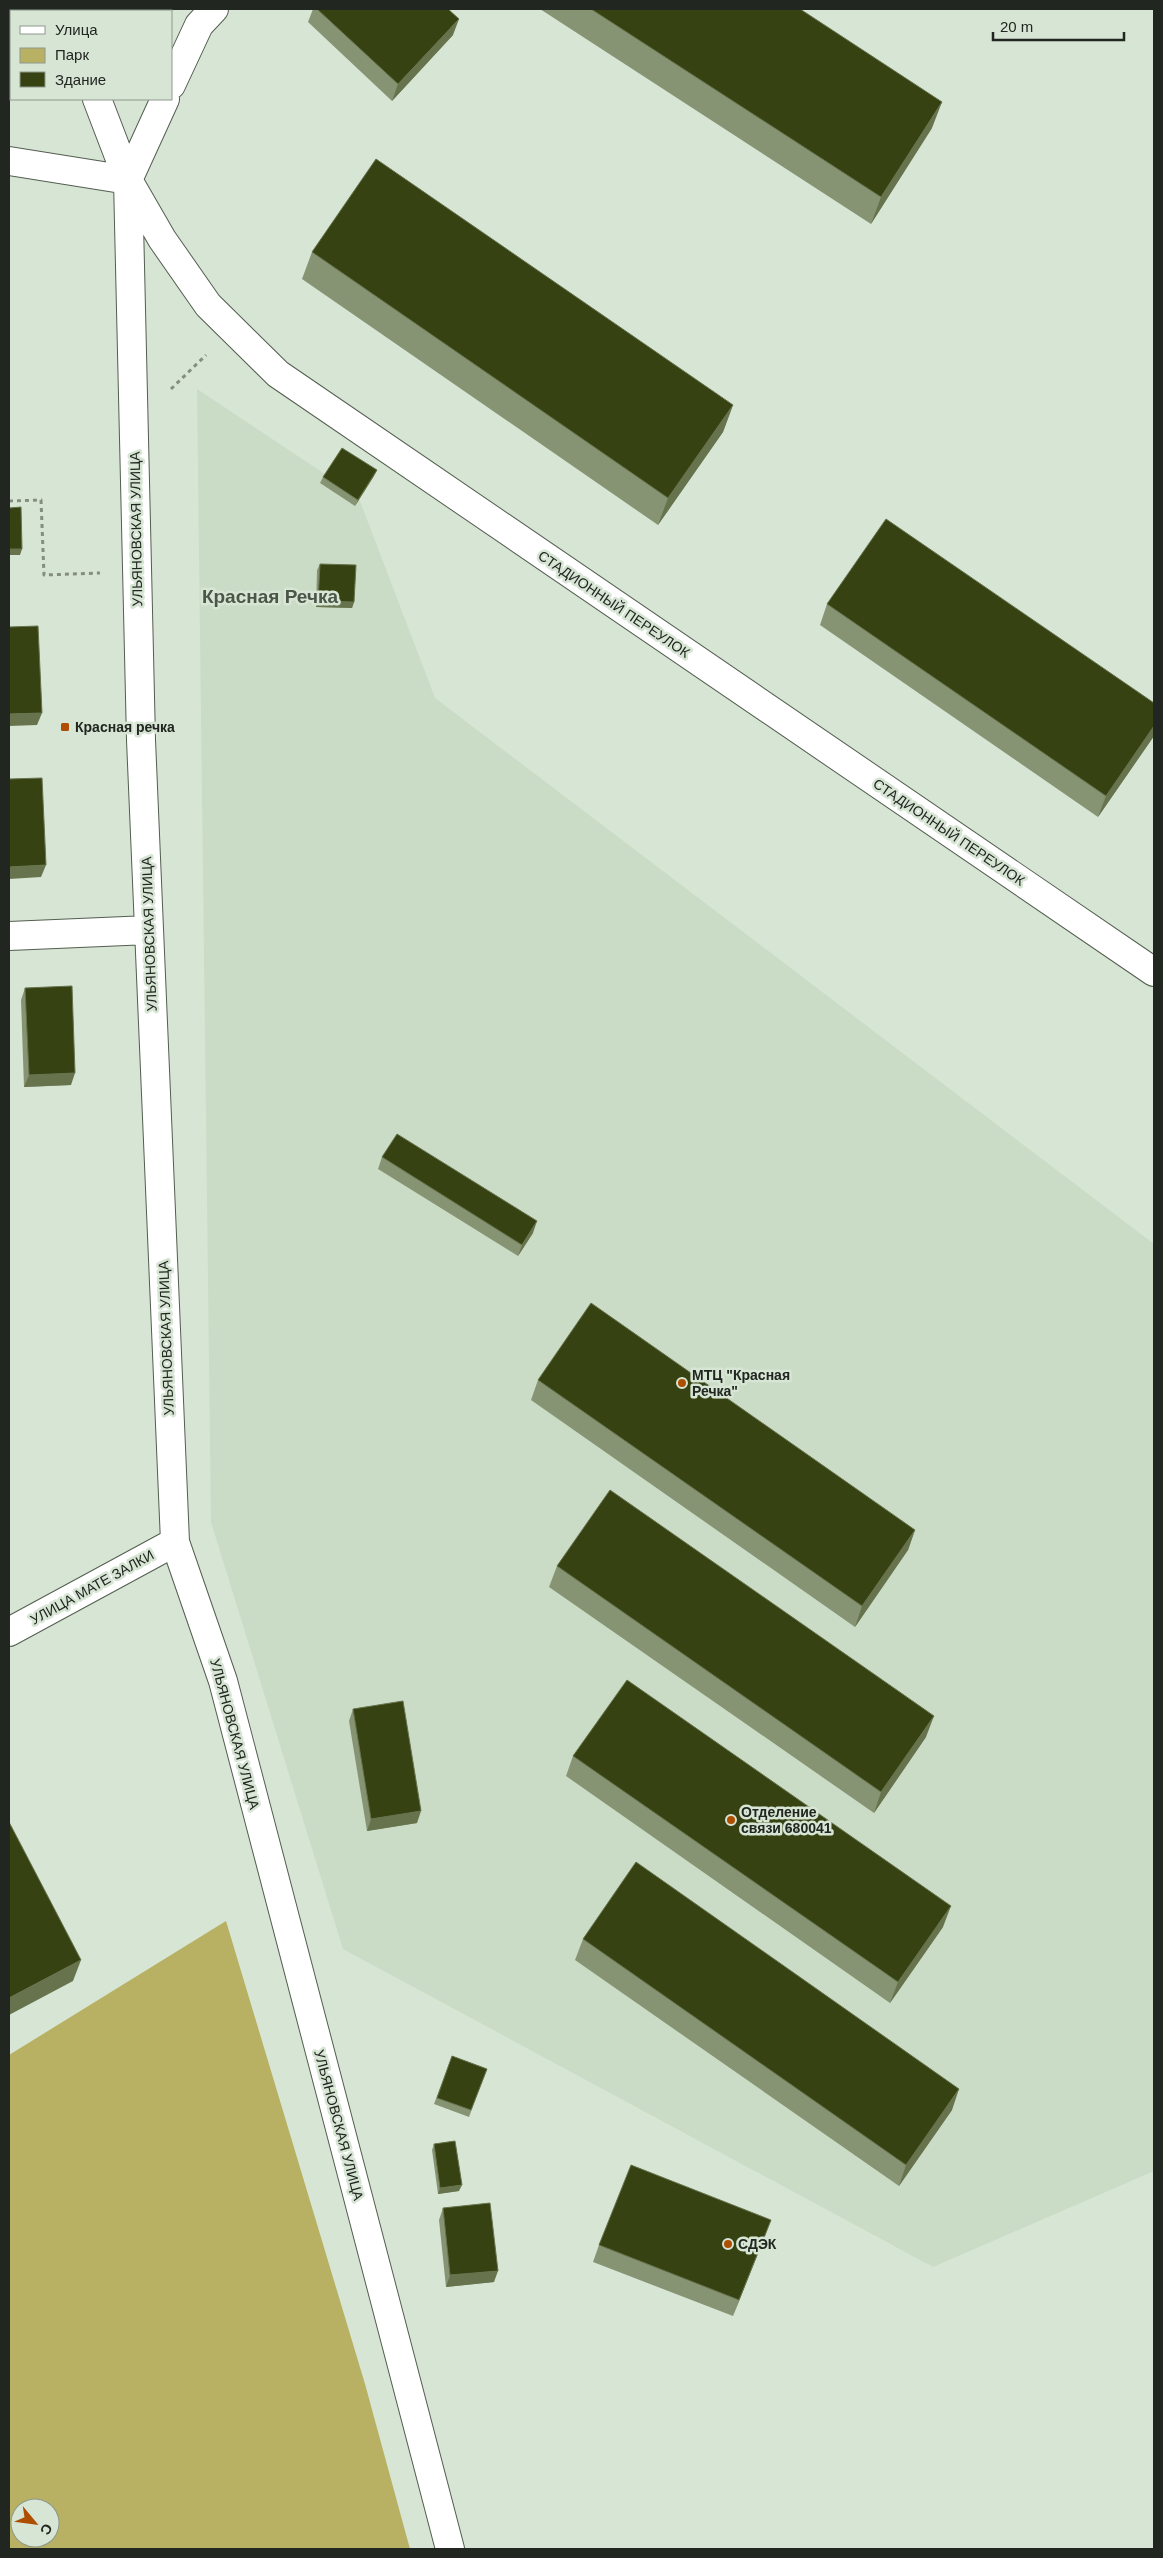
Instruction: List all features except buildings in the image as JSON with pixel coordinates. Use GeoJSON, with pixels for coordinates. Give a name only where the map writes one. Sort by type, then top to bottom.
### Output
{"type":"FeatureCollection","features":[{"type":"Feature","properties":{"kind":"street"},"geometry":{"type":"LineString","coordinates":[[172,84],[199,25],[214,9]]}},
{"type":"Feature","properties":{"kind":"street"},"geometry":{"type":"LineString","coordinates":[[97,100],[128,180]]}},
{"type":"Feature","properties":{"kind":"street","name":"УЛЬЯНОВСКАЯ УЛИЦА"},"geometry":{"type":"LineString","coordinates":[[165,100],[128,180],[141,740],[175,1542],[223,1681],[450,2549]]}},
{"type":"Feature","properties":{"kind":"street"},"geometry":{"type":"LineString","coordinates":[[9,161],[128,180]]}},
{"type":"Feature","properties":{"kind":"street","name":"СТАДИОННЫЙ ПЕРЕУЛОК"},"geometry":{"type":"LineString","coordinates":[[128,180],[162,239],[208,305],[278,374],[1154,972]]}},
{"type":"Feature","properties":{"kind":"street"},"geometry":{"type":"LineString","coordinates":[[9,936],[149,930]]}},
{"type":"Feature","properties":{"kind":"street","name":"УЛИЦА МАТЕ ЗАЛКИ"},"geometry":{"type":"LineString","coordinates":[[9,1632],[175,1542]]}},
{"type":"Feature","properties":{"kind":"shaded area","name":"МТЦ \"Красная Речка\""},"geometry":{"type":"Polygon","coordinates":[[[197,389],[358,496],[435,698],[1154,1244],[1154,2171],[933,2267],[343,1949],[211,1522],[197,389]]]}},
{"type":"Feature","properties":{"kind":"green space"},"geometry":{"type":"Polygon","coordinates":[[[226,1921],[365,2384],[410,2549],[9,2549],[9,2055],[226,1921]]]}},
{"type":"Feature","properties":{"kind":"place","name":"Красная речка"},"geometry":{"type":"Point","coordinates":[65,727]}},
{"type":"Feature","properties":{"kind":"place","name":"МТЦ \"Красная Речка\""},"geometry":{"type":"Point","coordinates":[682,1383]}},
{"type":"Feature","properties":{"kind":"place","name":"Отделение связи 680041"},"geometry":{"type":"Point","coordinates":[731,1820]}},
{"type":"Feature","properties":{"kind":"place","name":"СДЭК"},"geometry":{"type":"Point","coordinates":[728,2244]}},
{"type":"Feature","properties":{"kind":"district","name":"Красная Речка"},"geometry":{"type":"Point","coordinates":[270,596]}}]}
